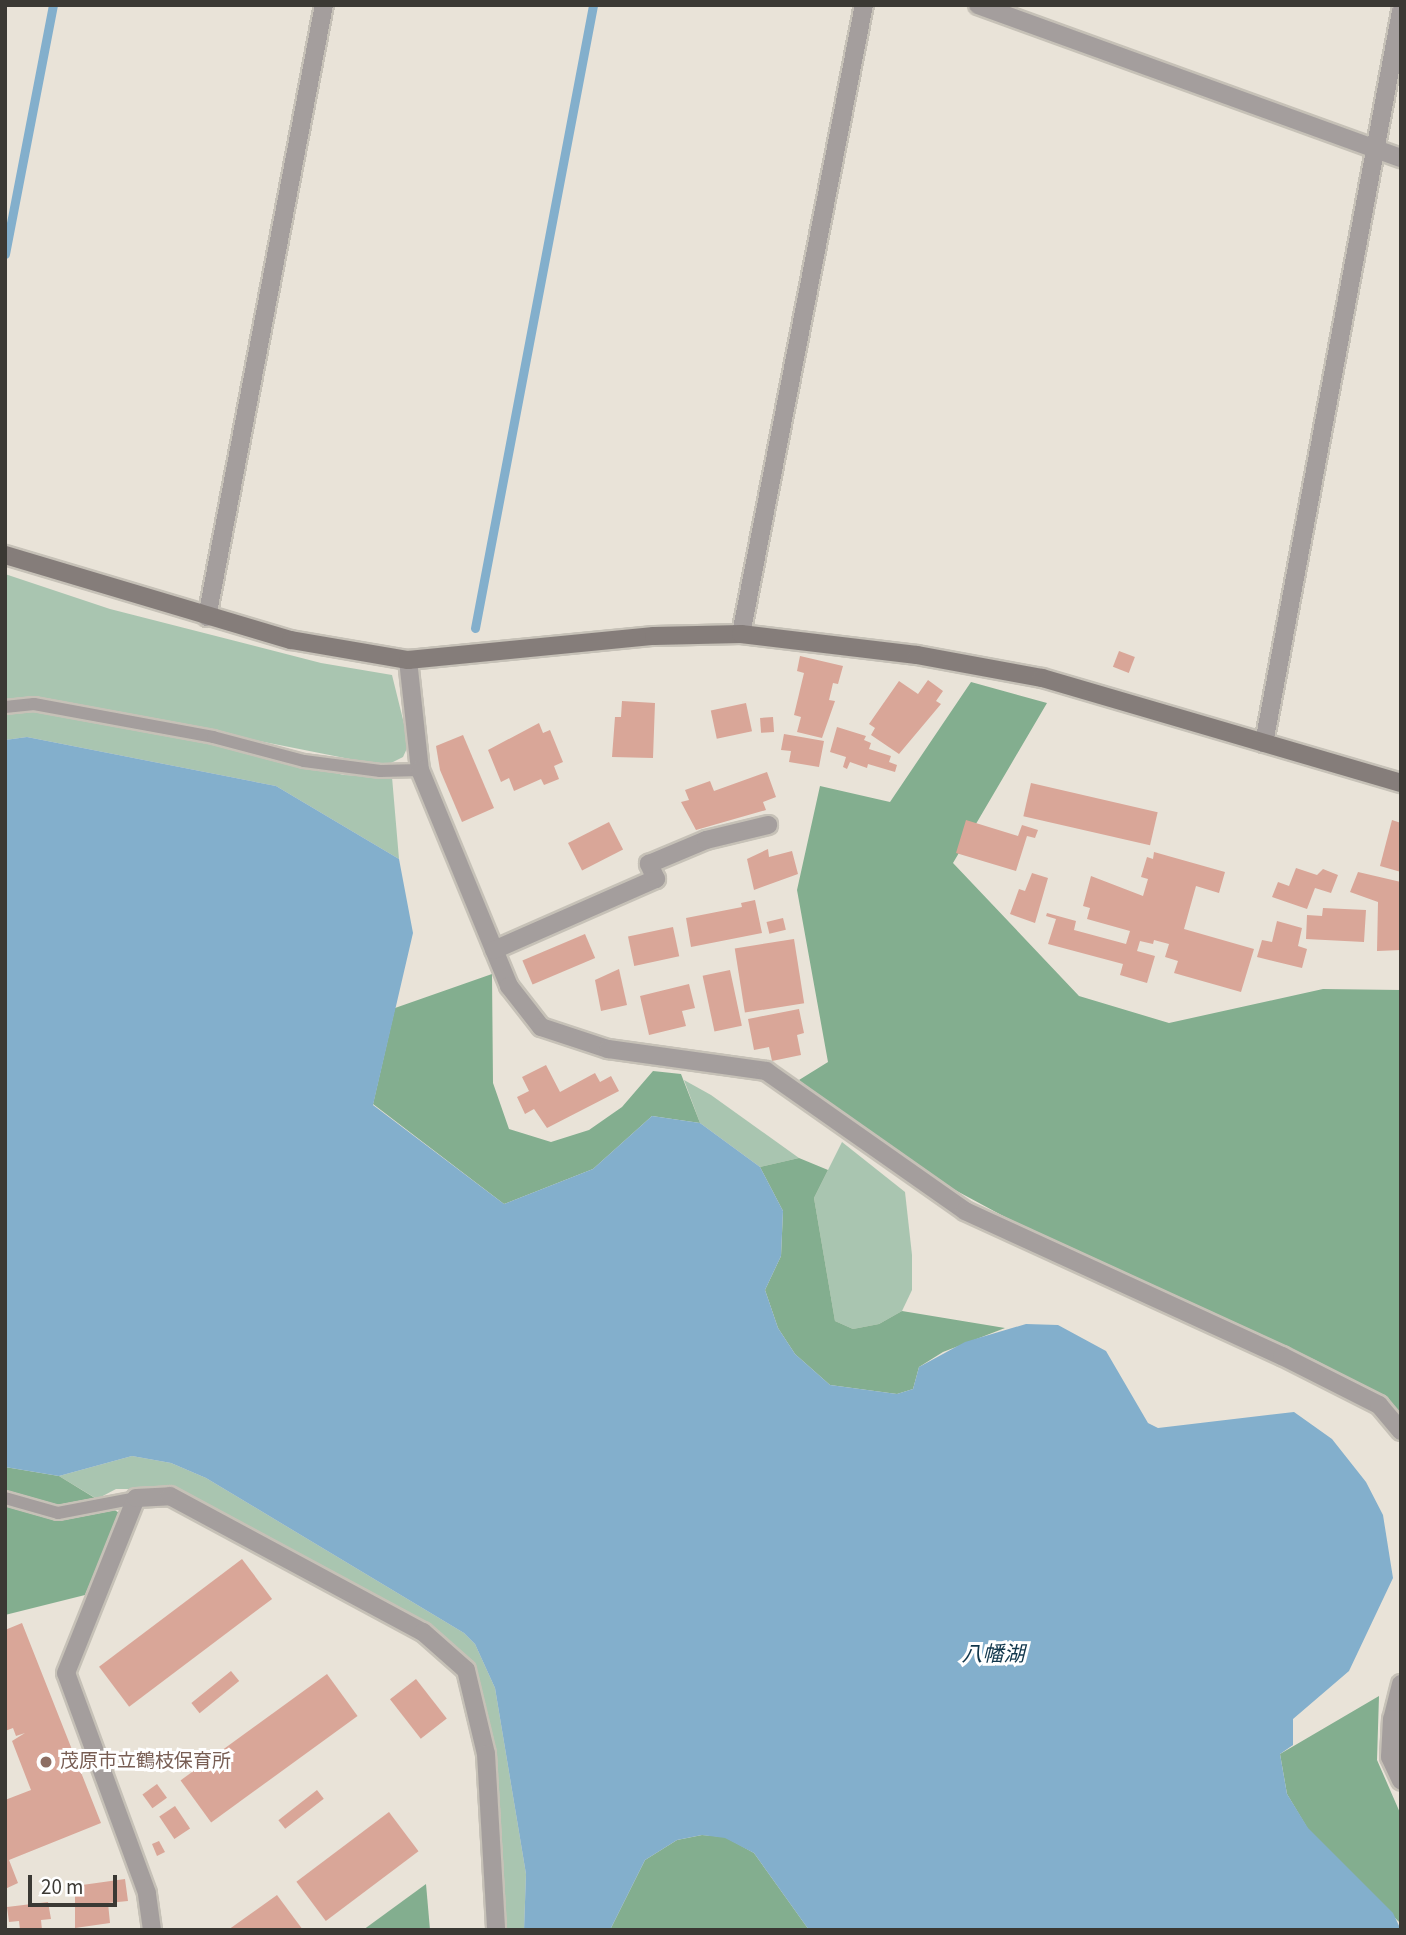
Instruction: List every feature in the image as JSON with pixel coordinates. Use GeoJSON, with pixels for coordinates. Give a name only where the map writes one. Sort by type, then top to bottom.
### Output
{"type":"FeatureCollection","features":[{"type":"Feature","properties":{"kind":"main road"},"geometry":{"type":"LineString","coordinates":[[5,555],[207,617],[291,639],[408,660],[654,636],[741,634],[917,655],[1042,678],[1401,783]]}},
{"type":"Feature","properties":{"kind":"street"},"geometry":{"type":"LineString","coordinates":[[207,617],[324,5]]}},
{"type":"Feature","properties":{"kind":"street"},"geometry":{"type":"LineString","coordinates":[[741,634],[864,5]]}},
{"type":"Feature","properties":{"kind":"street"},"geometry":{"type":"LineString","coordinates":[[978,5],[1401,158]]}},
{"type":"Feature","properties":{"kind":"street"},"geometry":{"type":"LineString","coordinates":[[1264,743],[1401,12]]}},
{"type":"Feature","properties":{"kind":"street"},"geometry":{"type":"LineString","coordinates":[[408,660],[420,770],[509,986],[541,1027],[608,1049],[766,1071],[965,1211],[1331,1380],[1379,1405],[1401,1431]]}},
{"type":"Feature","properties":{"kind":"street"},"geometry":{"type":"LineString","coordinates":[[494,950],[656,878],[649,864],[706,840],[768,825]]}},
{"type":"Feature","properties":{"kind":"street"},"geometry":{"type":"LineString","coordinates":[[152,1930],[147,1893],[65,1673],[136,1498],[170,1496],[423,1632],[466,1670],[486,1754],[496,1930]]}},
{"type":"Feature","properties":{"kind":"street"},"geometry":{"type":"LineString","coordinates":[[1401,1684],[1392,1719],[1390,1757],[1401,1781]]}},
{"type":"Feature","properties":{"kind":"lane"},"geometry":{"type":"LineString","coordinates":[[5,707],[46,707],[213,737],[304,761],[380,771],[420,770]]}},
{"type":"Feature","properties":{"kind":"lane"},"geometry":{"type":"LineString","coordinates":[[5,1499],[58,1513],[136,1498]]}},
{"type":"Feature","properties":{"kind":"green space"},"geometry":{"type":"Polygon","coordinates":[[[5,574],[110,609],[321,663],[392,675],[409,744],[403,757],[385,766],[36,697],[5,700],[5,574]]]}},
{"type":"Feature","properties":{"kind":"green space"},"geometry":{"type":"Polygon","coordinates":[[[971,682],[1047,703],[953,863],[1079,996],[1169,1023],[1323,989],[1401,990],[1401,1416],[1387,1398],[1315,1360],[1057,1245],[942,1183],[858,1131],[799,1080],[828,1062],[797,890],[820,786],[890,802],[971,682]]]}},
{"type":"Feature","properties":{"kind":"green space"},"geometry":{"type":"Polygon","coordinates":[[[33,710],[206,742],[344,775],[392,777],[399,859],[276,786],[27,737],[5,740],[5,712],[33,710]]]}},
{"type":"Feature","properties":{"kind":"green space"},"geometry":{"type":"Polygon","coordinates":[[[492,974],[493,1083],[509,1129],[551,1142],[589,1130],[622,1107],[653,1071],[681,1074],[700,1123],[652,1116],[593,1169],[504,1204],[373,1104],[395,1008],[492,974]]]}},
{"type":"Feature","properties":{"kind":"green space"},"geometry":{"type":"Polygon","coordinates":[[[684,1080],[711,1095],[799,1158],[760,1167],[700,1123],[684,1080]]]}},
{"type":"Feature","properties":{"kind":"green space"},"geometry":{"type":"Polygon","coordinates":[[[842,1142],[905,1192],[912,1255],[912,1290],[902,1311],[879,1324],[853,1329],[835,1321],[814,1198],[842,1142]]]}},
{"type":"Feature","properties":{"kind":"green space"},"geometry":{"type":"Polygon","coordinates":[[[799,1158],[828,1170],[814,1198],[835,1321],[853,1329],[879,1324],[902,1311],[1005,1328],[943,1352],[919,1367],[913,1389],[897,1394],[830,1385],[795,1354],[778,1328],[765,1290],[781,1256],[783,1211],[760,1167],[799,1158]]]}},
{"type":"Feature","properties":{"kind":"green space"},"geometry":{"type":"Polygon","coordinates":[[[132,1456],[171,1463],[206,1478],[464,1633],[475,1644],[495,1688],[526,1874],[524,1930],[505,1930],[501,1915],[492,1756],[475,1671],[429,1625],[179,1489],[116,1489],[97,1499],[59,1476],[132,1456]]]}},
{"type":"Feature","properties":{"kind":"green space"},"geometry":{"type":"Polygon","coordinates":[[[5,1467],[59,1476],[121,1514],[85,1595],[5,1615],[5,1467]]]}},
{"type":"Feature","properties":{"kind":"green space"},"geometry":{"type":"Polygon","coordinates":[[[1379,1696],[1377,1760],[1401,1815],[1401,1924],[1308,1829],[1287,1794],[1280,1754],[1379,1696]]]}},
{"type":"Feature","properties":{"kind":"green space"},"geometry":{"type":"Polygon","coordinates":[[[702,1835],[725,1837],[754,1853],[809,1930],[610,1930],[645,1860],[677,1840],[702,1835]]]}},
{"type":"Feature","properties":{"kind":"green space"},"geometry":{"type":"Polygon","coordinates":[[[426,1884],[430,1930],[363,1930],[426,1884]]]}},
{"type":"Feature","properties":{"kind":"water","name":"八幡湖"},"geometry":{"type":"Polygon","coordinates":[[[27,737],[276,786],[399,859],[413,933],[373,1105],[504,1204],[593,1169],[652,1116],[700,1123],[760,1167],[783,1211],[781,1256],[765,1290],[778,1328],[795,1354],[830,1385],[897,1394],[913,1389],[919,1367],[965,1342],[1026,1324],[1058,1325],[1106,1351],[1148,1423],[1158,1428],[1294,1412],[1332,1439],[1366,1482],[1383,1515],[1393,1578],[1349,1671],[1293,1719],[1293,1745],[1280,1754],[1287,1794],[1308,1828],[1393,1913],[1401,1930],[809,1930],[754,1853],[725,1838],[702,1835],[677,1840],[645,1860],[610,1930],[524,1930],[526,1874],[495,1688],[475,1644],[464,1633],[206,1478],[171,1463],[132,1456],[59,1476],[5,1467],[5,740],[27,737]]]}},
{"type":"Feature","properties":{"kind":"building"},"geometry":{"type":"Polygon","coordinates":[[[1119,651],[1135,657],[1129,673],[1113,667],[1119,651]]]}},
{"type":"Feature","properties":{"kind":"building"},"geometry":{"type":"Polygon","coordinates":[[[800,656],[843,666],[838,684],[833,683],[829,700],[835,701],[822,738],[797,732],[801,717],[794,715],[804,673],[797,671],[800,656]]]}},
{"type":"Feature","properties":{"kind":"building"},"geometry":{"type":"Polygon","coordinates":[[[928,680],[943,691],[936,701],[941,704],[899,754],[871,735],[875,728],[869,724],[899,681],[918,694],[928,680]]]}},
{"type":"Feature","properties":{"kind":"building"},"geometry":{"type":"Polygon","coordinates":[[[622,701],[655,703],[653,758],[612,757],[615,717],[621,717],[622,701]]]}},
{"type":"Feature","properties":{"kind":"building"},"geometry":{"type":"Polygon","coordinates":[[[746,703],[752,731],[717,739],[711,710],[746,703]]]}},
{"type":"Feature","properties":{"kind":"building"},"geometry":{"type":"Polygon","coordinates":[[[773,717],[774,732],[761,733],[760,718],[773,717]]]}},
{"type":"Feature","properties":{"kind":"building"},"geometry":{"type":"Polygon","coordinates":[[[539,723],[543,733],[550,730],[563,762],[554,766],[559,779],[544,785],[541,779],[514,791],[509,778],[501,782],[488,750],[539,723]]]}},
{"type":"Feature","properties":{"kind":"building"},"geometry":{"type":"Polygon","coordinates":[[[837,727],[866,736],[864,740],[871,743],[869,749],[891,756],[889,762],[897,765],[895,772],[868,764],[867,768],[850,762],[847,769],[843,767],[846,757],[830,752],[837,727]]]}},
{"type":"Feature","properties":{"kind":"building"},"geometry":{"type":"Polygon","coordinates":[[[784,734],[824,741],[819,767],[789,762],[791,751],[781,750],[784,734]]]}},
{"type":"Feature","properties":{"kind":"building"},"geometry":{"type":"Polygon","coordinates":[[[463,735],[494,808],[462,822],[440,770],[436,746],[463,735]]]}},
{"type":"Feature","properties":{"kind":"building"},"geometry":{"type":"Polygon","coordinates":[[[767,772],[776,797],[763,802],[766,810],[696,830],[681,802],[689,800],[685,790],[710,781],[714,791],[767,772]]]}},
{"type":"Feature","properties":{"kind":"building"},"geometry":{"type":"Polygon","coordinates":[[[1031,783],[1158,812],[1150,845],[1023,816],[1031,783]]]}},
{"type":"Feature","properties":{"kind":"building"},"geometry":{"type":"Polygon","coordinates":[[[966,820],[1018,836],[1022,825],[1038,830],[1035,838],[1027,836],[1016,871],[956,853],[966,820]]]}},
{"type":"Feature","properties":{"kind":"building"},"geometry":{"type":"Polygon","coordinates":[[[1392,820],[1401,823],[1401,872],[1380,866],[1392,820]]]}},
{"type":"Feature","properties":{"kind":"building"},"geometry":{"type":"Polygon","coordinates":[[[609,822],[623,850],[582,871],[568,843],[609,822]]]}},
{"type":"Feature","properties":{"kind":"building"},"geometry":{"type":"Polygon","coordinates":[[[768,849],[769,857],[792,851],[798,874],[754,890],[747,859],[768,849]]]}},
{"type":"Feature","properties":{"kind":"building"},"geometry":{"type":"Polygon","coordinates":[[[1154,852],[1225,872],[1219,893],[1196,886],[1184,929],[1254,949],[1241,992],[1174,973],[1178,961],[1165,957],[1169,944],[1154,940],[1153,944],[1140,941],[1137,951],[1155,956],[1147,983],[1120,975],[1123,964],[1048,944],[1056,919],[1046,916],[1047,913],[1076,921],[1074,930],[1126,944],[1130,931],[1087,919],[1090,908],[1083,906],[1091,876],[1143,896],[1148,879],[1141,877],[1147,857],[1153,859],[1154,852]]]}},
{"type":"Feature","properties":{"kind":"building"},"geometry":{"type":"Polygon","coordinates":[[[1296,868],[1317,875],[1323,869],[1338,875],[1331,893],[1315,888],[1307,909],[1272,897],[1278,882],[1289,886],[1296,868]]]}},
{"type":"Feature","properties":{"kind":"building"},"geometry":{"type":"Polygon","coordinates":[[[1358,872],[1401,882],[1401,950],[1377,951],[1378,902],[1350,892],[1358,872]]]}},
{"type":"Feature","properties":{"kind":"building"},"geometry":{"type":"Polygon","coordinates":[[[1032,873],[1048,878],[1035,923],[1010,914],[1019,889],[1025,891],[1032,873]]]}},
{"type":"Feature","properties":{"kind":"building"},"geometry":{"type":"Polygon","coordinates":[[[755,900],[762,933],[691,947],[686,918],[742,907],[741,903],[755,900]]]}},
{"type":"Feature","properties":{"kind":"building"},"geometry":{"type":"Polygon","coordinates":[[[1323,908],[1366,910],[1364,942],[1306,939],[1307,915],[1322,916],[1323,908]]]}},
{"type":"Feature","properties":{"kind":"building"},"geometry":{"type":"Polygon","coordinates":[[[783,918],[786,930],[769,934],[767,922],[783,918]]]}},
{"type":"Feature","properties":{"kind":"building"},"geometry":{"type":"Polygon","coordinates":[[[1277,921],[1302,928],[1298,946],[1307,949],[1302,968],[1257,957],[1262,940],[1272,942],[1277,921]]]}},
{"type":"Feature","properties":{"kind":"building"},"geometry":{"type":"Polygon","coordinates":[[[673,927],[679,956],[634,966],[628,937],[673,927]]]}},
{"type":"Feature","properties":{"kind":"building"},"geometry":{"type":"Polygon","coordinates":[[[585,934],[595,958],[533,985],[522,961],[585,934]]]}},
{"type":"Feature","properties":{"kind":"building"},"geometry":{"type":"Polygon","coordinates":[[[794,939],[804,1003],[745,1013],[735,948],[794,939]]]}},
{"type":"Feature","properties":{"kind":"building"},"geometry":{"type":"Polygon","coordinates":[[[619,969],[627,1005],[601,1011],[595,980],[619,969]]]}},
{"type":"Feature","properties":{"kind":"building"},"geometry":{"type":"Polygon","coordinates":[[[730,970],[742,1026],[714,1032],[703,976],[730,970]]]}},
{"type":"Feature","properties":{"kind":"building"},"geometry":{"type":"Polygon","coordinates":[[[689,984],[695,1008],[682,1011],[686,1026],[649,1035],[640,996],[689,984]]]}},
{"type":"Feature","properties":{"kind":"building"},"geometry":{"type":"Polygon","coordinates":[[[799,1009],[804,1033],[797,1035],[801,1055],[772,1061],[769,1047],[754,1050],[748,1019],[799,1009]]]}},
{"type":"Feature","properties":{"kind":"building"},"geometry":{"type":"Polygon","coordinates":[[[546,1065],[560,1092],[595,1073],[600,1082],[611,1076],[619,1091],[547,1128],[534,1109],[525,1114],[517,1097],[529,1091],[522,1077],[546,1065]]]}},
{"type":"Feature","properties":{"kind":"building"},"geometry":{"type":"Polygon","coordinates":[[[242,1559],[272,1599],[129,1707],[99,1667],[242,1559]]]}},
{"type":"Feature","properties":{"kind":"building"},"geometry":{"type":"Polygon","coordinates":[[[22,1623],[101,1823],[9,1860],[18,1883],[5,1889],[5,1800],[31,1790],[12,1741],[25,1733],[16,1736],[13,1728],[5,1731],[5,1630],[22,1623]]]}},
{"type":"Feature","properties":{"kind":"building"},"geometry":{"type":"Polygon","coordinates":[[[231,1671],[239,1681],[200,1713],[191,1703],[231,1671]]]}},
{"type":"Feature","properties":{"kind":"building"},"geometry":{"type":"Polygon","coordinates":[[[327,1674],[358,1716],[211,1822],[181,1780],[327,1674]]]}},
{"type":"Feature","properties":{"kind":"building"},"geometry":{"type":"Polygon","coordinates":[[[416,1679],[447,1718],[421,1739],[390,1699],[416,1679]]]}},
{"type":"Feature","properties":{"kind":"building"},"geometry":{"type":"Polygon","coordinates":[[[157,1784],[167,1798],[152,1808],[142,1795],[157,1784]]]}},
{"type":"Feature","properties":{"kind":"building"},"geometry":{"type":"Polygon","coordinates":[[[317,1790],[324,1799],[285,1829],[278,1820],[317,1790]]]}},
{"type":"Feature","properties":{"kind":"building"},"geometry":{"type":"Polygon","coordinates":[[[175,1806],[190,1828],[174,1839],[159,1817],[175,1806]]]}},
{"type":"Feature","properties":{"kind":"building"},"geometry":{"type":"Polygon","coordinates":[[[389,1812],[418,1851],[326,1921],[296,1882],[389,1812]]]}},
{"type":"Feature","properties":{"kind":"building"},"geometry":{"type":"Polygon","coordinates":[[[159,1841],[165,1852],[157,1856],[152,1844],[159,1841]]]}},
{"type":"Feature","properties":{"kind":"building"},"geometry":{"type":"Polygon","coordinates":[[[125,1879],[128,1901],[108,1903],[110,1923],[75,1928],[75,1886],[125,1879]]]}},
{"type":"Feature","properties":{"kind":"building"},"geometry":{"type":"Polygon","coordinates":[[[277,1895],[303,1930],[228,1930],[277,1895]]]}},
{"type":"Feature","properties":{"kind":"building"},"geometry":{"type":"Polygon","coordinates":[[[48,1902],[51,1919],[41,1920],[42,1930],[20,1930],[19,1921],[9,1922],[7,1907],[48,1902]]]}},
{"type":"Feature","properties":{"kind":"waterway"},"geometry":{"type":"LineString","coordinates":[[5,254],[53,5]]}},
{"type":"Feature","properties":{"kind":"waterway"},"geometry":{"type":"LineString","coordinates":[[475,628],[593,5]]}},
{"type":"Feature","properties":{"kind":"place","name":"茂原市立鶴枝保育所"},"geometry":{"type":"Point","coordinates":[46,1762]}}]}
